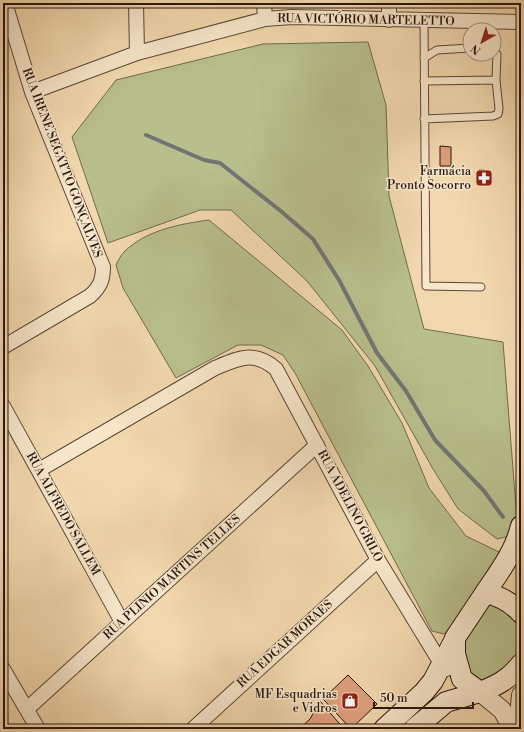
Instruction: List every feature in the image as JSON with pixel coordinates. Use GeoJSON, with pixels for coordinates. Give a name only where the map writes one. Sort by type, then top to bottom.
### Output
{"type":"FeatureCollection","features":[{"type":"Feature","properties":{"kind":"main road"},"geometry":{"type":"LineString","coordinates":[[384,729],[424,692],[442,665],[455,638],[511,554],[517,542],[521,526]]}},
{"type":"Feature","properties":{"kind":"main road"},"geometry":{"type":"LineString","coordinates":[[486,593],[497,596],[510,603],[521,613]]}},
{"type":"Feature","properties":{"kind":"main road"},"geometry":{"type":"LineString","coordinates":[[455,638],[455,654],[462,679],[480,692]]}},
{"type":"Feature","properties":{"kind":"main road"},"geometry":{"type":"LineString","coordinates":[[414,729],[446,702],[494,687],[506,680],[521,664]]}},
{"type":"Feature","properties":{"kind":"street","name":"RUA IRENE SEGATTO GONÇALVES"},"geometry":{"type":"LineString","coordinates":[[3,347],[90,296],[98,288],[103,278],[103,267],[32,92],[5,3]]}},
{"type":"Feature","properties":{"kind":"street"},"geometry":{"type":"LineString","coordinates":[[136,3],[137,53]]}},
{"type":"Feature","properties":{"kind":"street"},"geometry":{"type":"LineString","coordinates":[[264,3],[265,19]]}},
{"type":"Feature","properties":{"kind":"street"},"geometry":{"type":"LineString","coordinates":[[389,3],[389,20]]}},
{"type":"Feature","properties":{"kind":"street","name":"RUA VICTÓRIO MARTELETTO"},"geometry":{"type":"LineString","coordinates":[[32,92],[137,53],[265,19],[292,17],[521,22]]}},
{"type":"Feature","properties":{"kind":"street","name":"RUA ADELINO GRILO"},"geometry":{"type":"LineString","coordinates":[[39,470],[215,368],[234,360],[251,357],[266,360],[276,369],[378,560],[442,665]]}},
{"type":"Feature","properties":{"kind":"street","name":"RUA ALFREDO SALLEM"},"geometry":{"type":"LineString","coordinates":[[3,406],[122,622]]}},
{"type":"Feature","properties":{"kind":"street","name":"RUA PLINIO MARTINS TELLES"},"geometry":{"type":"LineString","coordinates":[[27,709],[317,445]]}},
{"type":"Feature","properties":{"kind":"street","name":"RUA EDGAR MORAES"},"geometry":{"type":"LineString","coordinates":[[192,729],[378,560]]}},
{"type":"Feature","properties":{"kind":"street"},"geometry":{"type":"LineString","coordinates":[[442,665],[462,679]]}},
{"type":"Feature","properties":{"kind":"street"},"geometry":{"type":"LineString","coordinates":[[3,669],[38,729]]}},
{"type":"Feature","properties":{"kind":"street"},"geometry":{"type":"LineString","coordinates":[[480,692],[502,710],[513,729]]}},
{"type":"Feature","properties":{"kind":"street"},"geometry":{"type":"LineString","coordinates":[[518,729],[521,695]]}},
{"type":"Feature","properties":{"kind":"lane"},"geometry":{"type":"LineString","coordinates":[[424,20],[426,286],[481,287]]}},
{"type":"Feature","properties":{"kind":"lane"},"geometry":{"type":"LineString","coordinates":[[424,58],[437,50],[462,48]]}},
{"type":"Feature","properties":{"kind":"lane"},"geometry":{"type":"LineString","coordinates":[[424,119],[493,116],[498,114],[500,109],[496,80],[497,62]]}},
{"type":"Feature","properties":{"kind":"lane"},"geometry":{"type":"LineString","coordinates":[[424,81],[496,80]]}},
{"type":"Feature","properties":{"kind":"green space"},"geometry":{"type":"Polygon","coordinates":[[[368,42],[386,105],[389,196],[424,329],[503,342],[517,520],[510,536],[497,539],[458,509],[433,469],[375,366],[307,281],[231,210],[200,210],[108,243],[72,137],[116,80],[263,44],[368,42]]]}},
{"type":"Feature","properties":{"kind":"green space"},"geometry":{"type":"Polygon","coordinates":[[[209,220],[342,330],[368,366],[402,423],[429,488],[466,536],[499,552],[489,574],[476,596],[453,626],[444,634],[432,631],[295,373],[283,355],[261,345],[238,345],[176,378],[123,288],[116,265],[123,253],[133,244],[142,238],[164,229],[209,220]]]}},
{"type":"Feature","properties":{"kind":"green space"},"geometry":{"type":"Polygon","coordinates":[[[487,603],[512,613],[521,628],[516,661],[504,674],[481,681],[467,676],[463,634],[487,603]]]}},
{"type":"Feature","properties":{"kind":"building"},"geometry":{"type":"Polygon","coordinates":[[[440,146],[451,147],[451,166],[440,166],[440,146]]]}},
{"type":"Feature","properties":{"kind":"building","name":"Farmácia Pronto Socorro"},"geometry":{"type":"Polygon","coordinates":[[[479,170],[484,170],[484,173],[488,173],[489,183],[478,183],[479,170]]]}},
{"type":"Feature","properties":{"kind":"building","name":"MF Esquadrias e Vidros"},"geometry":{"type":"Polygon","coordinates":[[[348,675],[377,704],[351,729],[323,699],[348,675]]]}},
{"type":"Feature","properties":{"kind":"building"},"geometry":{"type":"Polygon","coordinates":[[[320,701],[344,729],[299,729],[310,719],[320,701]]]}},
{"type":"Feature","properties":{"kind":"waterway"},"geometry":{"type":"LineString","coordinates":[[146,135],[204,160],[220,163],[282,212],[313,239],[339,280],[377,353],[406,391],[435,440],[484,491],[503,517]]}},
{"type":"Feature","properties":{"kind":"place","name":"Farmácia Pronto Socorro"},"geometry":{"type":"Point","coordinates":[484,178]}},
{"type":"Feature","properties":{"kind":"place","name":"MF Esquadrias e Vidros"},"geometry":{"type":"Point","coordinates":[350,701]}}]}
